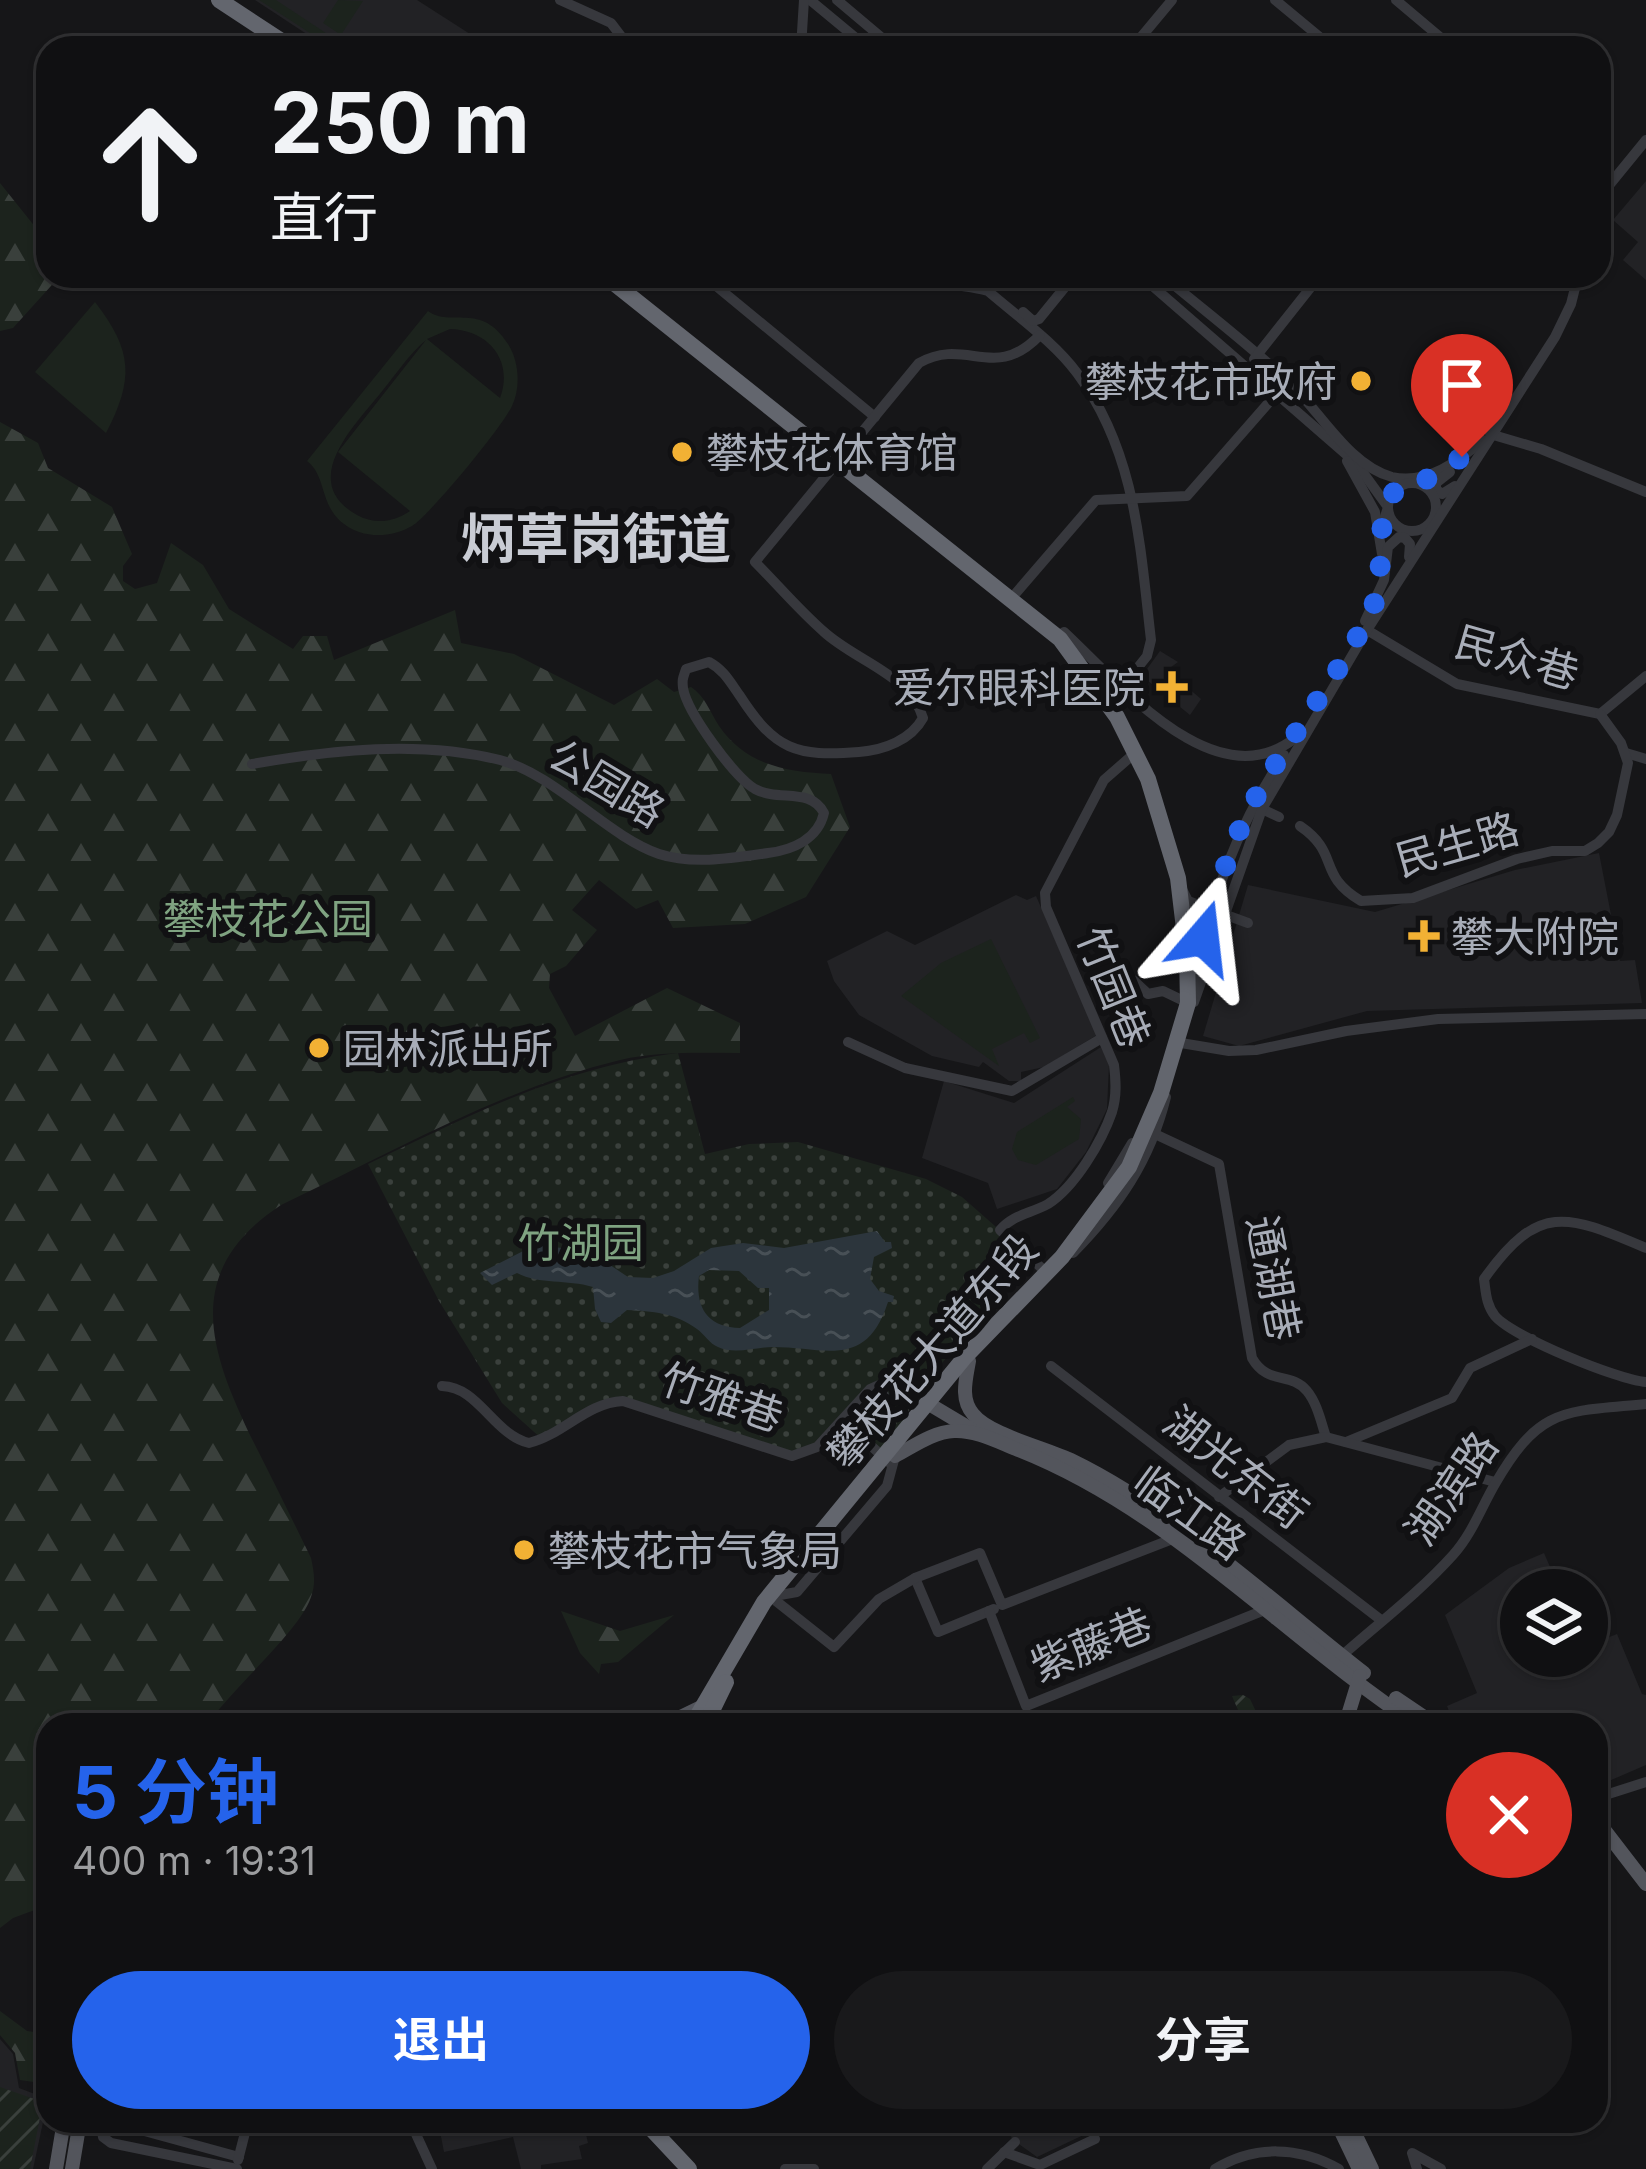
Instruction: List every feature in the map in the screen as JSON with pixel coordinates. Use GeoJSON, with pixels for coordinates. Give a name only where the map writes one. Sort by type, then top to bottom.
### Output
{"type":"FeatureCollection","features":[{"type":"Feature","properties":{"kind":"highway"},"geometry":{"type":"LineString","coordinates":[[219,0],[274,36]]}},
{"type":"Feature","properties":{"kind":"highway"},"geometry":{"type":"LineString","coordinates":[[233,0],[288,36]]}},
{"type":"Feature","properties":{"kind":"highway"},"geometry":{"type":"LineString","coordinates":[[621,288],[1016,593],[1064,632],[1097,672],[1155,775],[1176,840],[1188,901],[1191,1003]]}},
{"type":"Feature","properties":{"kind":"highway"},"geometry":{"type":"LineString","coordinates":[[634,288],[1060,639],[1100,691],[1136,752],[1160,810],[1178,878],[1191,1003]]}},
{"type":"Feature","properties":{"kind":"highway","name":"攀枝花大道东段"},"geometry":{"type":"LineString","coordinates":[[703,1713],[778,1598],[890,1460],[965,1357],[1065,1258],[1129,1167],[1164,1094],[1191,1003]]}},
{"type":"Feature","properties":{"kind":"highway","name":"攀枝花大道东段"},"geometry":{"type":"LineString","coordinates":[[1164,1094],[1191,1003]]}},
{"type":"Feature","properties":{"kind":"highway","name":"攀枝花大道东段"},"geometry":{"type":"LineString","coordinates":[[936,1399],[1048,1274]]}},
{"type":"Feature","properties":{"kind":"highway","name":"攀枝花大道东段"},"geometry":{"type":"LineString","coordinates":[[702,1713],[764,1602],[890,1460]]}},
{"type":"Feature","properties":{"kind":"highway"},"geometry":{"type":"LineString","coordinates":[[652,2133],[685,2169]]}},
{"type":"Feature","properties":{"kind":"main road"},"geometry":{"type":"LineString","coordinates":[[969,1361],[964,1395],[978,1420]]}},
{"type":"Feature","properties":{"kind":"main road"},"geometry":{"type":"LineString","coordinates":[[936,1399],[983,1436]]}},
{"type":"Feature","properties":{"kind":"main road","name":"临江路"},"geometry":{"type":"LineString","coordinates":[[936,1399],[1094,1472],[1403,1713]]}},
{"type":"Feature","properties":{"kind":"main road","name":"临江路"},"geometry":{"type":"LineString","coordinates":[[890,1460],[949,1431],[983,1436],[1089,1481],[1178,1534]]}},
{"type":"Feature","properties":{"kind":"main road"},"geometry":{"type":"LineString","coordinates":[[1350,1713],[1364,1679]]}},
{"type":"Feature","properties":{"kind":"main road"},"geometry":{"type":"LineString","coordinates":[[1357,1713],[1364,1679]]}},
{"type":"Feature","properties":{"kind":"main road","name":"临江路"},"geometry":{"type":"LineString","coordinates":[[1364,1679],[1417,1713]]}},
{"type":"Feature","properties":{"kind":"main road"},"geometry":{"type":"LineString","coordinates":[[1608,1823],[1646,1869]]}},
{"type":"Feature","properties":{"kind":"main road"},"geometry":{"type":"LineString","coordinates":[[1608,1835],[1646,1884]]}},
{"type":"Feature","properties":{"kind":"main road"},"geometry":{"type":"LineString","coordinates":[[56,2169],[62,2133]]}},
{"type":"Feature","properties":{"kind":"main road"},"geometry":{"type":"LineString","coordinates":[[72,2169],[78,2133]]}},
{"type":"Feature","properties":{"kind":"main road"},"geometry":{"type":"LineString","coordinates":[[1345,2133],[1372,2169]]}},
{"type":"Feature","properties":{"kind":"main road"},"geometry":{"type":"LineString","coordinates":[[1351,2133],[1359,2169]]}},
{"type":"Feature","properties":{"kind":"street"},"geometry":{"type":"LineString","coordinates":[[560,0],[611,23],[621,36]]}},
{"type":"Feature","properties":{"kind":"street"},"geometry":{"type":"LineString","coordinates":[[802,36],[807,0]]}},
{"type":"Feature","properties":{"kind":"street"},"geometry":{"type":"LineString","coordinates":[[807,0],[853,36]]}},
{"type":"Feature","properties":{"kind":"street"},"geometry":{"type":"LineString","coordinates":[[837,0],[880,36]]}},
{"type":"Feature","properties":{"kind":"street"},"geometry":{"type":"LineString","coordinates":[[1142,36],[1172,0]]}},
{"type":"Feature","properties":{"kind":"street"},"geometry":{"type":"LineString","coordinates":[[1274,0],[1314,36]]}},
{"type":"Feature","properties":{"kind":"street"},"geometry":{"type":"LineString","coordinates":[[1396,0],[1439,36]]}},
{"type":"Feature","properties":{"kind":"street"},"geometry":{"type":"LineString","coordinates":[[1611,183],[1646,140]]}},
{"type":"Feature","properties":{"kind":"street"},"geometry":{"type":"LineString","coordinates":[[719,288],[875,416]]}},
{"type":"Feature","properties":{"kind":"street"},"geometry":{"type":"LineString","coordinates":[[978,288],[988,291],[1075,370],[1110,423],[1134,498],[1150,640],[1147,656],[1124,686]]}},
{"type":"Feature","properties":{"kind":"street"},"geometry":{"type":"LineString","coordinates":[[988,291],[995,289],[1033,321],[1039,320],[1064,288]]}},
{"type":"Feature","properties":{"kind":"street"},"geometry":{"type":"LineString","coordinates":[[1156,288],[1330,433],[1366,465],[1415,483],[1434,498],[1433,519],[1422,530],[1407,531],[1394,522],[1365,472],[1330,433],[1258,355],[1177,288]]}},
{"type":"Feature","properties":{"kind":"street"},"geometry":{"type":"LineString","coordinates":[[1249,366],[1310,288]]}},
{"type":"Feature","properties":{"kind":"street"},"geometry":{"type":"LineString","coordinates":[[1100,992],[1133,980],[1148,994],[1163,992],[1191,1003],[1230,851],[1244,820],[1462,479],[1467,461],[1555,338],[1575,288]]}},
{"type":"Feature","properties":{"kind":"street"},"geometry":{"type":"LineString","coordinates":[[842,458],[919,363],[946,353],[1012,358],[1040,335]]}},
{"type":"Feature","properties":{"kind":"street"},"geometry":{"type":"LineString","coordinates":[[1016,593],[1096,500],[1186,496],[1278,392]]}},
{"type":"Feature","properties":{"kind":"street"},"geometry":{"type":"LineString","coordinates":[[1330,433],[1358,478],[1381,530]]}},
{"type":"Feature","properties":{"kind":"street"},"geometry":{"type":"LineString","coordinates":[[1462,479],[1447,493],[1436,489],[1440,478],[1490,434]]}},
{"type":"Feature","properties":{"kind":"street"},"geometry":{"type":"LineString","coordinates":[[1490,434],[1541,449],[1646,492]]}},
{"type":"Feature","properties":{"kind":"street"},"geometry":{"type":"LineString","coordinates":[[1193,981],[1262,809],[1473,448]]}},
{"type":"Feature","properties":{"kind":"street","name":"公园路"},"geometry":{"type":"LineString","coordinates":[[252,764],[329,751],[425,750],[496,759],[530,773],[655,853],[691,861],[793,848],[821,826],[824,813],[818,802],[754,789],[734,771],[688,703],[682,683],[686,669],[709,662],[722,669],[759,727],[786,748],[816,755],[868,751],[916,731],[923,718],[917,700],[902,684],[823,632],[755,562],[842,458]]}},
{"type":"Feature","properties":{"kind":"street"},"geometry":{"type":"LineString","coordinates":[[1378,592],[1381,530],[1393,492],[1467,461]]}},
{"type":"Feature","properties":{"kind":"street"},"geometry":{"type":"LineString","coordinates":[[1398,478],[1442,470]]}},
{"type":"Feature","properties":{"kind":"street"},"geometry":{"type":"LineString","coordinates":[[1365,627],[1390,544],[1405,538],[1410,544],[1409,557]]}},
{"type":"Feature","properties":{"kind":"street","name":"民众巷"},"geometry":{"type":"LineString","coordinates":[[1365,627],[1457,684],[1600,714],[1646,676]]}},
{"type":"Feature","properties":{"kind":"street"},"geometry":{"type":"LineString","coordinates":[[1064,632],[1187,738],[1216,754],[1233,758],[1267,755],[1295,737]]}},
{"type":"Feature","properties":{"kind":"street"},"geometry":{"type":"LineString","coordinates":[[1600,714],[1626,753],[1646,759]]}},
{"type":"Feature","properties":{"kind":"street","name":"竹园巷"},"geometry":{"type":"LineString","coordinates":[[1048,1274],[1000,1230],[1011,1217],[1058,1196],[1099,1137],[1112,1112],[1116,1088],[1114,1065],[1046,907],[1045,893],[1104,780],[1136,752]]}},
{"type":"Feature","properties":{"kind":"street","name":"民生路"},"geometry":{"type":"LineString","coordinates":[[1300,826],[1323,844],[1341,889],[1361,901],[1413,898],[1517,859],[1552,851],[1586,851],[1598,844],[1616,815],[1626,753]]}},
{"type":"Feature","properties":{"kind":"street"},"geometry":{"type":"LineString","coordinates":[[1262,809],[1279,818]]}},
{"type":"Feature","properties":{"kind":"street"},"geometry":{"type":"LineString","coordinates":[[1178,878],[1188,901],[1248,923]]}},
{"type":"Feature","properties":{"kind":"street"},"geometry":{"type":"LineString","coordinates":[[1181,1043],[1256,1050],[1346,1031],[1438,1019],[1645,1014],[1646,1005]]}},
{"type":"Feature","properties":{"kind":"street"},"geometry":{"type":"LineString","coordinates":[[848,1042],[905,1068],[1012,1091],[1102,1038]]}},
{"type":"Feature","properties":{"kind":"street"},"geometry":{"type":"LineString","coordinates":[[1065,1258],[1112,1214],[1138,1175],[1157,1135],[1164,1094]]}},
{"type":"Feature","properties":{"kind":"street","name":"通湖巷"},"geometry":{"type":"LineString","coordinates":[[1157,1135],[1219,1164],[1252,1358],[1259,1371],[1271,1378],[1305,1388],[1326,1437]]}},
{"type":"Feature","properties":{"kind":"street"},"geometry":{"type":"LineString","coordinates":[[1646,1248],[1568,1219],[1549,1221],[1502,1254],[1484,1279],[1486,1300],[1508,1327],[1623,1379],[1646,1382]]}},
{"type":"Feature","properties":{"kind":"street"},"geometry":{"type":"LineString","coordinates":[[1345,1442],[1451,1398],[1470,1368],[1532,1339]]}},
{"type":"Feature","properties":{"kind":"street","name":"湖光东街"},"geometry":{"type":"LineString","coordinates":[[1051,1366],[1381,1620]]}},
{"type":"Feature","properties":{"kind":"street","name":"竹雅巷"},"geometry":{"type":"LineString","coordinates":[[442,1386],[462,1389],[503,1431],[529,1443],[556,1433],[595,1406],[623,1401],[792,1456],[817,1447],[879,1384],[884,1395],[859,1435],[890,1460]]}},
{"type":"Feature","properties":{"kind":"street","name":"湖滨路"},"geometry":{"type":"LineString","coordinates":[[1338,1659],[1452,1557],[1526,1438],[1556,1415],[1646,1404]]}},
{"type":"Feature","properties":{"kind":"street"},"geometry":{"type":"LineString","coordinates":[[1219,1497],[1289,1445],[1326,1437],[1495,1482]]}},
{"type":"Feature","properties":{"kind":"street"},"geometry":{"type":"LineString","coordinates":[[915,1578],[938,1632],[1178,1534]]}},
{"type":"Feature","properties":{"kind":"street"},"geometry":{"type":"LineString","coordinates":[[778,1598],[834,1647],[879,1599],[915,1578],[980,1553],[1002,1606]]}},
{"type":"Feature","properties":{"kind":"street","name":"紫藤巷"},"geometry":{"type":"LineString","coordinates":[[988,1611],[1026,1706],[1269,1606]]}},
{"type":"Feature","properties":{"kind":"street"},"geometry":{"type":"LineString","coordinates":[[1608,1794],[1646,1782]]}},
{"type":"Feature","properties":{"kind":"street"},"geometry":{"type":"LineString","coordinates":[[104,2133],[112,2143],[237,2165]]}},
{"type":"Feature","properties":{"kind":"street"},"geometry":{"type":"LineString","coordinates":[[140,2133],[237,2165]]}},
{"type":"Feature","properties":{"kind":"street"},"geometry":{"type":"LineString","coordinates":[[237,2165],[245,2133]]}},
{"type":"Feature","properties":{"kind":"street"},"geometry":{"type":"LineString","coordinates":[[415,2133],[431,2169]]}},
{"type":"Feature","properties":{"kind":"street"},"geometry":{"type":"LineString","coordinates":[[1004,2152],[1040,2165],[1095,2139]]}},
{"type":"Feature","properties":{"kind":"street"},"geometry":{"type":"LineString","coordinates":[[987,2169],[1015,2142]]}},
{"type":"Feature","properties":{"kind":"street"},"geometry":{"type":"LineString","coordinates":[[1215,2169],[1243,2154],[1262,2151],[1312,2156],[1339,2169]]}},
{"type":"Feature","properties":{"kind":"street"},"geometry":{"type":"LineString","coordinates":[[1417,2169],[1412,2153],[1442,2169]]}},
{"type":"Feature","properties":{"kind":"street"},"geometry":{"type":"LineString","coordinates":[[785,2169],[814,2169]]}},
{"type":"Feature","properties":{"kind":"shaded area"},"geometry":{"type":"Polygon","coordinates":[[[255,0],[417,0],[470,36],[310,36],[255,0]]]}},
{"type":"Feature","properties":{"kind":"shaded area"},"geometry":{"type":"Polygon","coordinates":[[[1646,181],[1646,280],[1623,260],[1638,242],[1613,220],[1646,181]]]}},
{"type":"Feature","properties":{"kind":"shaded area","name":"爱尔眼科医院"},"geometry":{"type":"Polygon","coordinates":[[[1160,651],[1178,662],[1167,670],[1201,699],[1190,715],[1142,676],[1160,651]]]}},
{"type":"Feature","properties":{"kind":"shaded area","name":"攀大附院"},"geometry":{"type":"Polygon","coordinates":[[[1599,853],[1620,961],[1635,960],[1642,1003],[1367,1011],[1239,1046],[1203,1036],[1248,885],[1375,912],[1515,870],[1599,853]]]}},
{"type":"Feature","properties":{"kind":"shaded area"},"geometry":{"type":"Polygon","coordinates":[[[1016,895],[1027,900],[1036,896],[1097,1035],[1044,1067],[1021,1072],[1021,1081],[1009,1081],[983,1062],[979,1067],[932,1056],[859,1015],[834,981],[827,961],[887,931],[915,945],[1016,895]]]}},
{"type":"Feature","properties":{"kind":"shaded area"},"geometry":{"type":"Polygon","coordinates":[[[1101,1047],[1109,1065],[1107,1109],[1086,1152],[1057,1189],[997,1209],[988,1183],[922,1158],[944,1081],[1014,1103],[1101,1047]]]}},
{"type":"Feature","properties":{"kind":"shaded area"},"geometry":{"type":"Polygon","coordinates":[[[1544,1553],[1551,1569],[1508,1569],[1544,1553]]]}},
{"type":"Feature","properties":{"kind":"shaded area"},"geometry":{"type":"Polygon","coordinates":[[[1500,1575],[1500,1677],[1608,1677],[1608,1638],[1617,1634],[1646,1695],[1646,1765],[1608,1781],[1608,1713],[1450,1713],[1447,1706],[1477,1693],[1445,1615],[1500,1575]]]}},
{"type":"Feature","properties":{"kind":"shaded area"},"geometry":{"type":"Polygon","coordinates":[[[0,2039],[13,2054],[19,2088],[36,2094],[36,2133],[41,2133],[33,2169],[0,2169],[0,2039]]]}},
{"type":"Feature","properties":{"kind":"shaded area"},"geometry":{"type":"Polygon","coordinates":[[[440,2133],[586,2133],[588,2143],[579,2146],[582,2159],[541,2165],[541,2169],[521,2169],[513,2137],[444,2152],[440,2133]]]}},
{"type":"Feature","properties":{"kind":"shaded area"},"geometry":{"type":"Polygon","coordinates":[[[1010,2133],[1088,2133],[1037,2157],[1010,2133]]]}},
{"type":"Feature","properties":{"kind":"green space"},"geometry":{"type":"Polygon","coordinates":[[[259,0],[276,0],[330,36],[314,36],[259,0]]]}},
{"type":"Feature","properties":{"kind":"green space"},"geometry":{"type":"Polygon","coordinates":[[[338,0],[363,1],[341,35],[323,23],[338,0]]]}},
{"type":"Feature","properties":{"kind":"green space"},"geometry":{"type":"Polygon","coordinates":[[[0,183],[36,228],[36,288],[49,288],[13,328],[0,331],[0,183]]]}},
{"type":"Feature","properties":{"kind":"green space"},"geometry":{"type":"Polygon","coordinates":[[[95,302],[117,336],[125,366],[121,397],[106,433],[35,372],[95,302]]]}},
{"type":"Feature","properties":{"kind":"green space"},"geometry":{"type":"Polygon","coordinates":[[[428,311],[487,323],[508,344],[518,374],[512,406],[465,469],[412,526],[379,535],[345,525],[330,507],[307,461],[428,311]],[[450,329],[427,339],[500,398],[503,371],[494,350],[476,335],[450,329]],[[426,340],[337,452],[332,486],[340,501],[364,518],[384,521],[410,511],[338,452],[426,340]]]}},
{"type":"Feature","properties":{"kind":"green space","name":"攀枝花公园"},"geometry":{"type":"Polygon","coordinates":[[[0,422],[38,443],[48,468],[112,507],[132,554],[123,566],[123,581],[135,589],[157,583],[171,543],[203,565],[229,609],[293,649],[303,636],[327,636],[334,660],[455,610],[461,643],[514,654],[614,705],[657,679],[674,692],[691,687],[730,739],[754,758],[783,768],[831,774],[850,827],[806,897],[745,924],[673,928],[658,900],[636,909],[599,880],[572,910],[597,930],[566,966],[550,974],[549,988],[575,1036],[667,988],[740,1023],[740,1053],[635,1057],[532,1088],[281,1205],[249,1230],[228,1257],[213,1314],[216,1344],[237,1407],[311,1558],[311,1597],[294,1626],[217,1713],[36,1713],[36,1909],[0,1928],[0,422]]]}},
{"type":"Feature","properties":{"kind":"green space"},"geometry":{"type":"Polygon","coordinates":[[[991,939],[1040,1038],[1030,1043],[1024,1033],[992,1049],[999,1066],[901,996],[941,963],[991,939]]]}},
{"type":"Feature","properties":{"kind":"green space","name":"竹湖园"},"geometry":{"type":"Polygon","coordinates":[[[678,1053],[705,1154],[749,1144],[798,1142],[926,1179],[962,1197],[1029,1256],[917,1394],[884,1460],[840,1422],[817,1447],[792,1456],[610,1402],[543,1440],[502,1403],[439,1301],[368,1164],[557,1081],[678,1053]]]}},
{"type":"Feature","properties":{"kind":"green space"},"geometry":{"type":"Polygon","coordinates":[[[1073,1097],[1075,1101],[1067,1107],[1081,1119],[1079,1139],[1036,1165],[1018,1160],[1012,1149],[1017,1132],[1073,1097]]]}},
{"type":"Feature","properties":{"kind":"green space"},"geometry":{"type":"Polygon","coordinates":[[[561,1611],[620,1631],[674,1615],[618,1662],[601,1664],[599,1674],[580,1653],[561,1611]]]}},
{"type":"Feature","properties":{"kind":"green space"},"geometry":{"type":"Polygon","coordinates":[[[1232,1696],[1250,1699],[1257,1713],[1239,1713],[1232,1696]]]}},
{"type":"Feature","properties":{"kind":"green space"},"geometry":{"type":"Polygon","coordinates":[[[0,2011],[36,2032],[36,2082],[20,2080],[15,2053],[0,2035],[0,2011]]]}},
{"type":"Feature","properties":{"kind":"green space"},"geometry":{"type":"Polygon","coordinates":[[[0,2087],[36,2100],[37,2133],[30,2169],[0,2169],[0,2087]]]}},
{"type":"Feature","properties":{"kind":"water"},"geometry":{"type":"Polygon","coordinates":[[[877,1231],[885,1242],[891,1242],[892,1248],[874,1257],[870,1279],[879,1291],[894,1296],[893,1302],[888,1302],[868,1338],[842,1350],[725,1349],[681,1319],[664,1314],[627,1310],[611,1323],[601,1322],[593,1287],[517,1273],[492,1285],[480,1273],[535,1245],[589,1251],[628,1277],[653,1278],[711,1248],[743,1243],[784,1248],[877,1231]],[[709,1270],[699,1276],[698,1287],[711,1319],[740,1328],[769,1310],[769,1288],[758,1288],[739,1271],[709,1270]]]}},
{"type":"Feature","properties":{"kind":"place","name":"攀枝花市政府"},"geometry":{"type":"Point","coordinates":[1361,381]}},
{"type":"Feature","properties":{"kind":"place","name":"攀枝花体育馆"},"geometry":{"type":"Point","coordinates":[682,452]}},
{"type":"Feature","properties":{"kind":"place","name":"爱尔眼科医院"},"geometry":{"type":"Point","coordinates":[1172,687]}},
{"type":"Feature","properties":{"kind":"place","name":"攀大附院"},"geometry":{"type":"Point","coordinates":[1424,936]}},
{"type":"Feature","properties":{"kind":"place","name":"园林派出所"},"geometry":{"type":"Point","coordinates":[319,1048]}},
{"type":"Feature","properties":{"kind":"place","name":"攀枝花市气象局"},"geometry":{"type":"Point","coordinates":[524,1550]}},
{"type":"Feature","properties":{"kind":"district","name":"炳草岗街道"},"geometry":{"type":"Point","coordinates":[596,538]}},
{"type":"Feature","properties":{"kind":"route"},"geometry":{"type":"LineString","coordinates":[[1203,938],[1230,851],[1252,805],[1372,608],[1382,561],[1381,530],[1393,492],[1405,484],[1419,484],[1462,457]]}}]}
